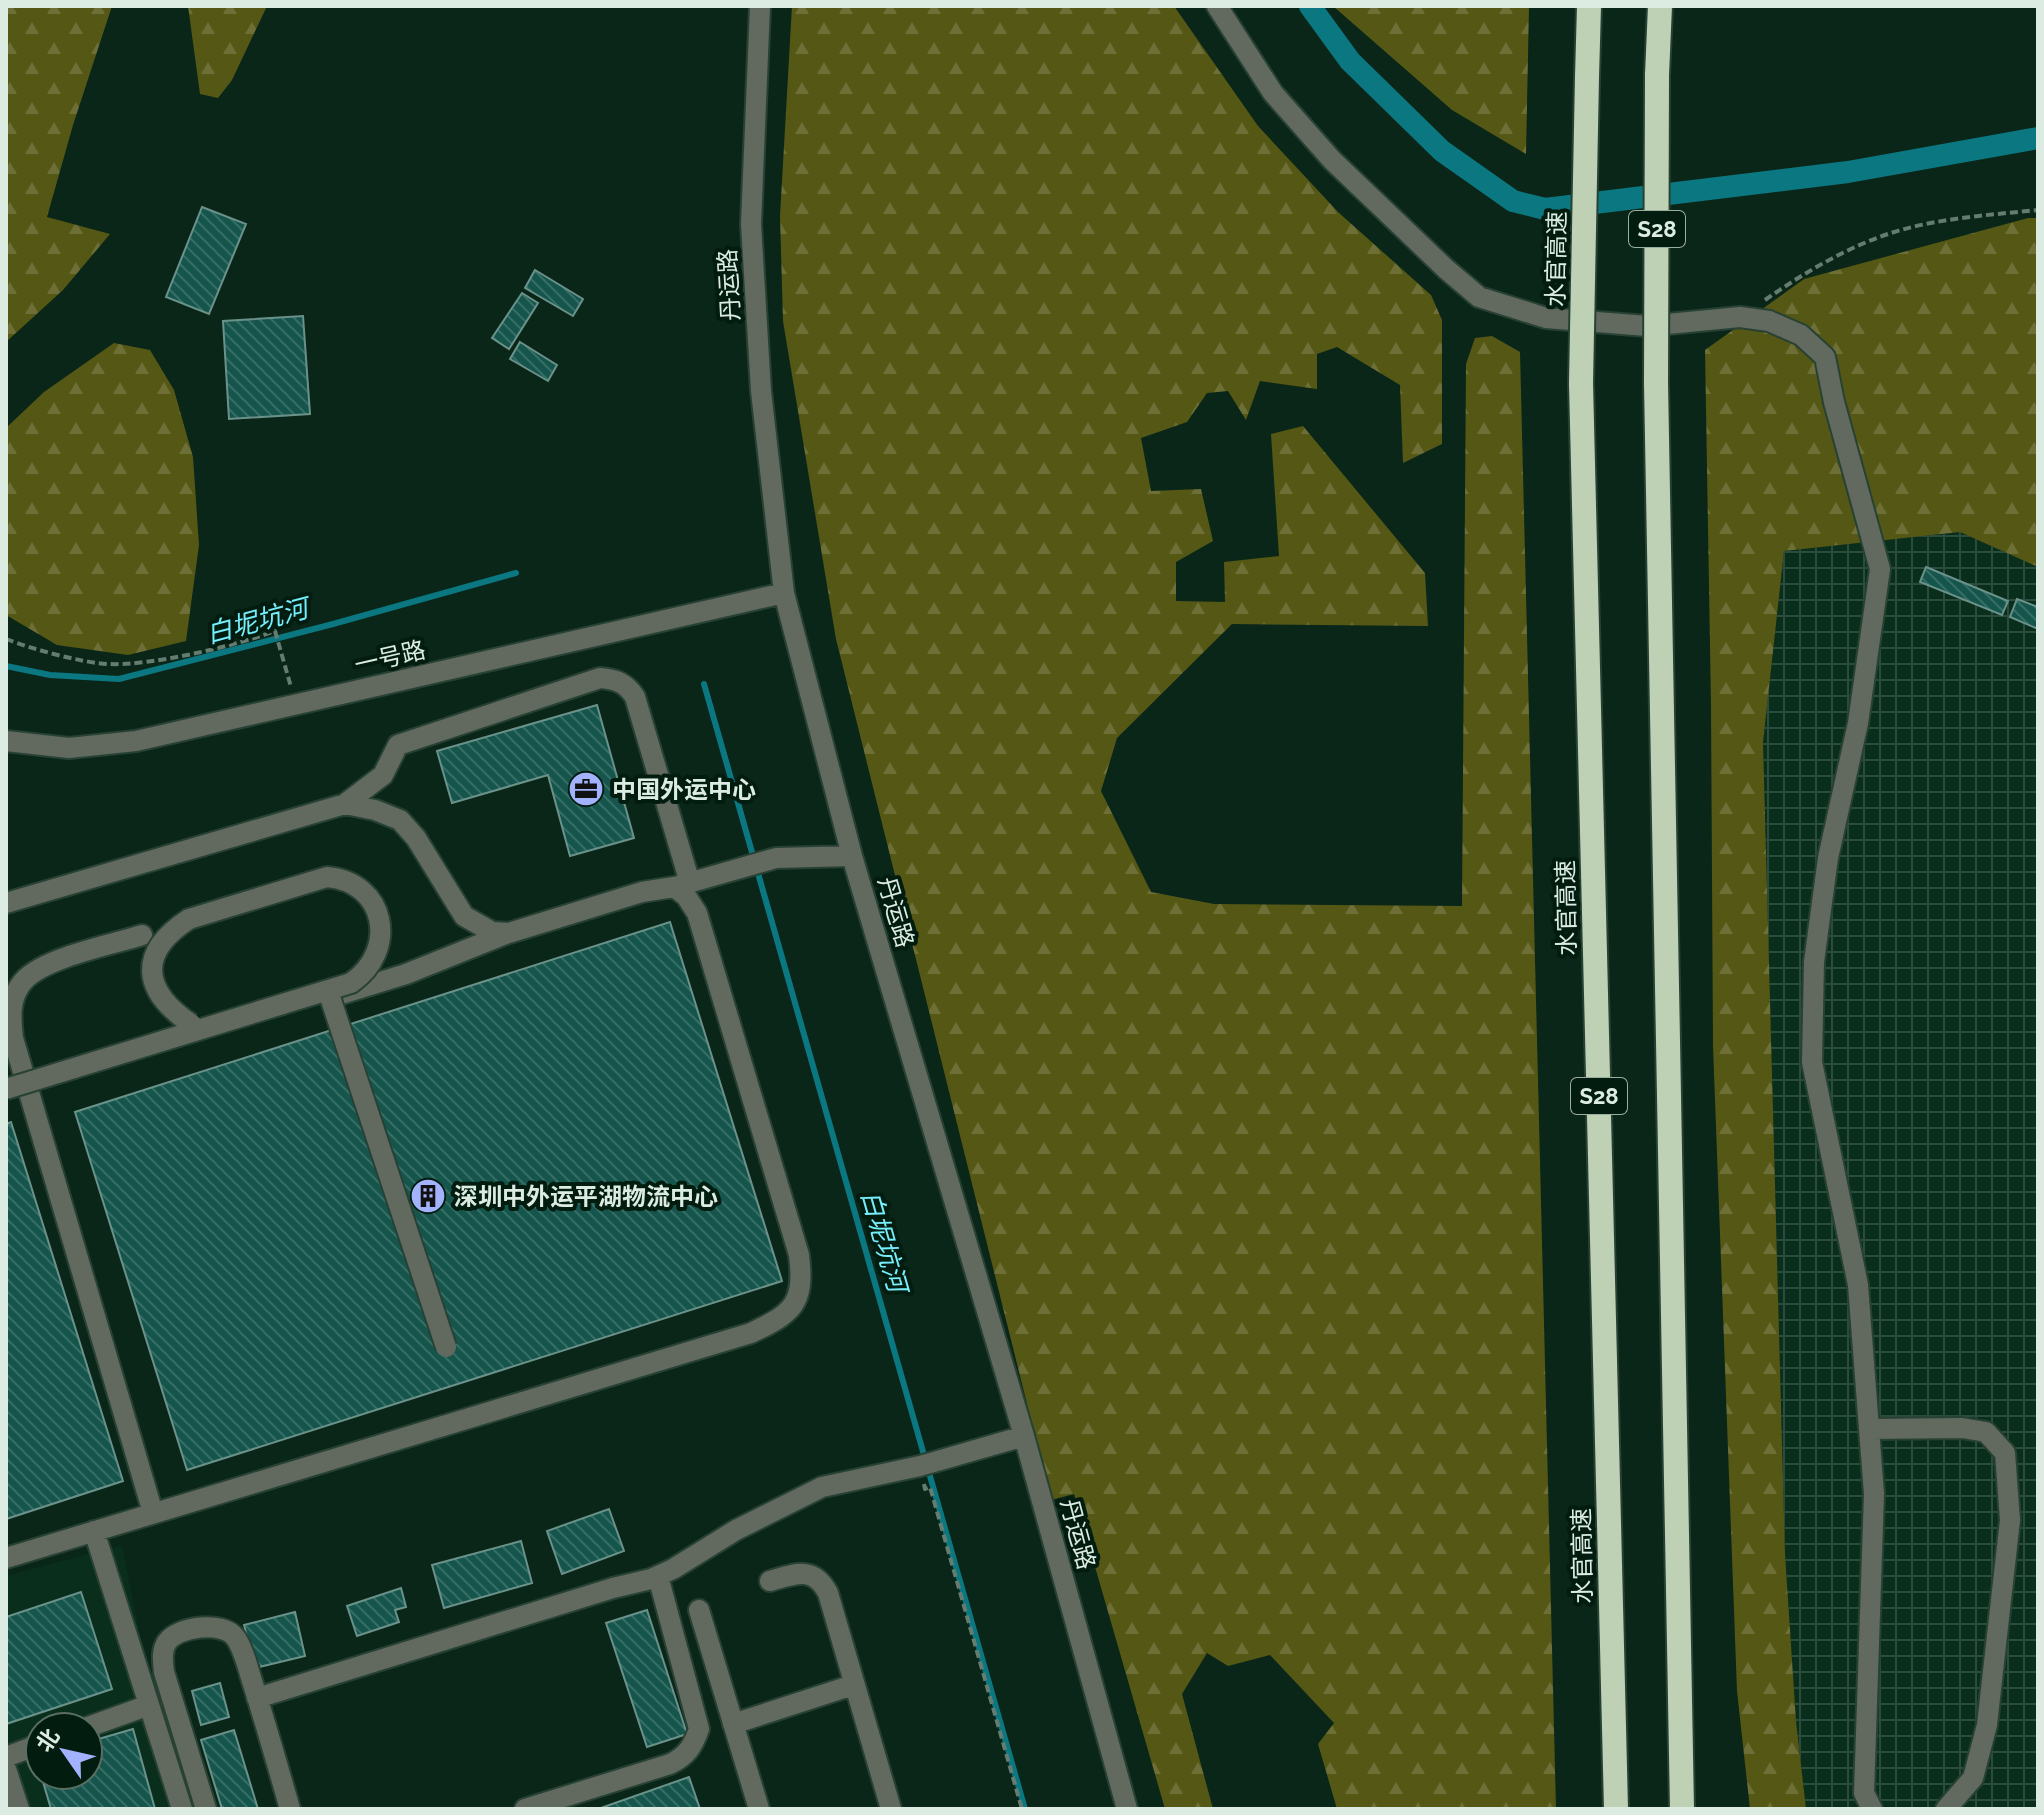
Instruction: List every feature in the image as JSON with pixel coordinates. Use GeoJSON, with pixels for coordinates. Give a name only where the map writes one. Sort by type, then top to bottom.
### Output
{"type":"FeatureCollection","features":[{"type":"Feature","properties":{"kind":"highway","name":"水官高速"},"geometry":{"type":"LineString","coordinates":[[1589,6],[1581,383],[1616,1809]]}},
{"type":"Feature","properties":{"kind":"highway","name":"S28"},"geometry":{"type":"LineString","coordinates":[[1660,6],[1656,383],[1682,1809]]}},
{"type":"Feature","properties":{"kind":"street","name":"丹运路"},"geometry":{"type":"LineString","coordinates":[[760,6],[751,224],[761,391],[784,593],[852,856],[1024,1436],[1127,1809]]}},
{"type":"Feature","properties":{"kind":"street"},"geometry":{"type":"LineString","coordinates":[[1217,6],[1273,93],[1332,160],[1479,297],[1546,318],[1647,326],[1740,317],[1769,321],[1801,335],[1825,357],[1834,402],[1880,569],[1858,723],[1828,858],[1814,962],[1812,1062],[1858,1285],[1874,1494],[1864,1793],[1872,1809]]}},
{"type":"Feature","properties":{"kind":"street","name":"一号路"},"geometry":{"type":"LineString","coordinates":[[6,741],[69,748],[136,741],[784,593]]}},
{"type":"Feature","properties":{"kind":"street"},"geometry":{"type":"LineString","coordinates":[[6,903],[345,804],[383,775],[398,745],[600,678],[613,679],[628,686],[635,697],[682,885],[697,913],[799,1255],[803,1285],[794,1304],[780,1319],[751,1333],[6,1558]]}},
{"type":"Feature","properties":{"kind":"street"},"geometry":{"type":"LineString","coordinates":[[345,804],[375,810],[400,820],[416,838],[464,916],[492,932],[509,933]]}},
{"type":"Feature","properties":{"kind":"street"},"geometry":{"type":"LineString","coordinates":[[6,1089],[328,991],[351,983],[365,973],[376,957],[382,928],[375,906],[358,888],[338,878],[327,877],[189,919],[172,930],[162,940],[153,963],[155,985],[166,1006],[191,1024],[206,1032],[220,1032],[406,974],[509,933],[642,892],[682,885],[776,858],[852,856]]}},
{"type":"Feature","properties":{"kind":"street"},"geometry":{"type":"LineString","coordinates":[[142,935],[45,966],[23,981],[13,999],[11,1020],[13,1038],[153,1513]]}},
{"type":"Feature","properties":{"kind":"street"},"geometry":{"type":"LineString","coordinates":[[328,991],[446,1347]]}},
{"type":"Feature","properties":{"kind":"street"},"geometry":{"type":"LineString","coordinates":[[1869,1429],[1962,1428],[1986,1432],[2005,1453],[2010,1520],[1987,1725],[1973,1778],[1946,1809]]}},
{"type":"Feature","properties":{"kind":"street"},"geometry":{"type":"LineString","coordinates":[[257,1698],[658,1576],[701,1554],[736,1530],[822,1487],[920,1466],[1024,1436]]}},
{"type":"Feature","properties":{"kind":"street"},"geometry":{"type":"LineString","coordinates":[[94,1531],[182,1809]]}},
{"type":"Feature","properties":{"kind":"street"},"geometry":{"type":"LineString","coordinates":[[770,1581],[799,1573],[811,1575],[821,1581],[828,1593],[891,1809]]}},
{"type":"Feature","properties":{"kind":"street"},"geometry":{"type":"LineString","coordinates":[[525,1809],[670,1764],[683,1757],[693,1745],[699,1729],[658,1576]]}},
{"type":"Feature","properties":{"kind":"street"},"geometry":{"type":"LineString","coordinates":[[699,1610],[759,1809]]}},
{"type":"Feature","properties":{"kind":"street"},"geometry":{"type":"LineString","coordinates":[[206,1809],[164,1672],[162,1654],[166,1642],[174,1635],[202,1627],[226,1630],[235,1637],[290,1809]]}},
{"type":"Feature","properties":{"kind":"street"},"geometry":{"type":"LineString","coordinates":[[733,1724],[853,1685]]}},
{"type":"Feature","properties":{"kind":"street"},"geometry":{"type":"LineString","coordinates":[[104,1721],[149,1705]]}},
{"type":"Feature","properties":{"kind":"street"},"geometry":{"type":"LineString","coordinates":[[6,1769],[19,1809]]}},
{"type":"Feature","properties":{"kind":"path"},"geometry":{"type":"LineString","coordinates":[[1740,317],[1814,267],[1890,233],[1944,220],[2038,210]]}},
{"type":"Feature","properties":{"kind":"path"},"geometry":{"type":"LineString","coordinates":[[6,639],[109,664],[162,659],[257,638],[275,631],[297,705]]}},
{"type":"Feature","properties":{"kind":"path"},"geometry":{"type":"LineString","coordinates":[[925,1489],[930,1487],[1022,1809]]}},
{"type":"Feature","properties":{"kind":"shaded area"},"geometry":{"type":"Polygon","coordinates":[[[1960,532],[2038,567],[2038,1809],[1806,1809],[1796,1721],[1785,1554],[1763,742],[1784,551],[1960,532]]]}},
{"type":"Feature","properties":{"kind":"shaded area"},"geometry":{"type":"Polygon","coordinates":[[[122,1545],[139,1631],[191,1809],[6,1809],[6,1576],[122,1545]]]}},
{"type":"Feature","properties":{"kind":"green space"},"geometry":{"type":"Polygon","coordinates":[[[6,6],[112,6],[47,217],[110,234],[63,290],[6,342],[6,6]]]}},
{"type":"Feature","properties":{"kind":"green space"},"geometry":{"type":"Polygon","coordinates":[[[188,6],[267,6],[232,80],[218,98],[200,94],[188,6]]]}},
{"type":"Feature","properties":{"kind":"green space"},"geometry":{"type":"Polygon","coordinates":[[[792,6],[1174,6],[1258,126],[1338,212],[1431,295],[1442,320],[1442,444],[1403,463],[1400,385],[1337,347],[1317,354],[1317,389],[1260,381],[1246,420],[1228,391],[1207,393],[1187,422],[1141,438],[1151,491],[1201,489],[1213,541],[1176,562],[1176,601],[1225,602],[1224,562],[1279,556],[1271,434],[1303,426],[1425,573],[1428,626],[1232,624],[1117,738],[1101,791],[1151,892],[1214,904],[1462,906],[1466,364],[1475,338],[1492,336],[1520,352],[1556,1809],[1337,1809],[1318,1744],[1334,1723],[1270,1655],[1228,1666],[1207,1653],[1182,1694],[1213,1809],[1165,1809],[1074,1494],[1051,1500],[836,639],[783,321],[780,216],[792,6]]]}},
{"type":"Feature","properties":{"kind":"green space"},"geometry":{"type":"Polygon","coordinates":[[[1333,6],[1529,6],[1526,154],[1452,110],[1333,6]]]}},
{"type":"Feature","properties":{"kind":"green space"},"geometry":{"type":"Polygon","coordinates":[[[2028,218],[2038,218],[2038,567],[1960,532],[1784,551],[1763,742],[1785,1554],[1796,1721],[1806,1809],[1750,1809],[1737,1691],[1713,1046],[1705,350],[1804,279],[2028,218]]]}},
{"type":"Feature","properties":{"kind":"green space"},"geometry":{"type":"Polygon","coordinates":[[[114,343],[150,350],[174,390],[193,457],[199,545],[186,641],[128,655],[57,645],[6,615],[6,428],[44,392],[114,343]]]}},
{"type":"Feature","properties":{"kind":"building"},"geometry":{"type":"Polygon","coordinates":[[[202,207],[246,224],[209,314],[166,297],[202,207]]]}},
{"type":"Feature","properties":{"kind":"building"},"geometry":{"type":"Polygon","coordinates":[[[535,270],[583,299],[573,316],[525,288],[535,270]]]}},
{"type":"Feature","properties":{"kind":"building"},"geometry":{"type":"Polygon","coordinates":[[[522,293],[538,303],[509,349],[492,338],[522,293]]]}},
{"type":"Feature","properties":{"kind":"building"},"geometry":{"type":"Polygon","coordinates":[[[303,316],[310,414],[229,419],[223,321],[303,316]]]}},
{"type":"Feature","properties":{"kind":"building"},"geometry":{"type":"Polygon","coordinates":[[[520,342],[557,365],[548,381],[510,359],[520,342]]]}},
{"type":"Feature","properties":{"kind":"building"},"geometry":{"type":"Polygon","coordinates":[[[1926,567],[2008,601],[2002,615],[1920,582],[1926,567]]]}},
{"type":"Feature","properties":{"kind":"building"},"geometry":{"type":"Polygon","coordinates":[[[2017,599],[2038,607],[2038,629],[2010,617],[2017,599]]]}},
{"type":"Feature","properties":{"kind":"building","name":"中国外运中心"},"geometry":{"type":"Polygon","coordinates":[[[597,705],[634,838],[570,856],[548,775],[452,803],[437,751],[597,705]]]}},
{"type":"Feature","properties":{"kind":"building","name":"深圳中外运平湖物流中心"},"geometry":{"type":"Polygon","coordinates":[[[670,922],[782,1281],[187,1470],[75,1112],[670,922]]]}},
{"type":"Feature","properties":{"kind":"building"},"geometry":{"type":"Polygon","coordinates":[[[11,1122],[123,1481],[6,1519],[6,1124],[11,1122]]]}},
{"type":"Feature","properties":{"kind":"building"},"geometry":{"type":"Polygon","coordinates":[[[609,1509],[624,1551],[562,1574],[547,1531],[609,1509]]]}},
{"type":"Feature","properties":{"kind":"building"},"geometry":{"type":"Polygon","coordinates":[[[521,1541],[532,1583],[444,1608],[432,1565],[521,1541]]]}},
{"type":"Feature","properties":{"kind":"building"},"geometry":{"type":"Polygon","coordinates":[[[401,1588],[406,1607],[395,1610],[399,1622],[357,1636],[347,1606],[401,1588]]]}},
{"type":"Feature","properties":{"kind":"building"},"geometry":{"type":"Polygon","coordinates":[[[81,1592],[112,1689],[45,1711],[24,1711],[24,1718],[6,1724],[6,1617],[81,1592]]]}},
{"type":"Feature","properties":{"kind":"building"},"geometry":{"type":"Polygon","coordinates":[[[647,1610],[687,1734],[647,1747],[606,1623],[647,1610]]]}},
{"type":"Feature","properties":{"kind":"building"},"geometry":{"type":"Polygon","coordinates":[[[295,1612],[305,1656],[255,1668],[244,1625],[295,1612]]]}},
{"type":"Feature","properties":{"kind":"building"},"geometry":{"type":"Polygon","coordinates":[[[220,1683],[229,1717],[201,1725],[192,1691],[220,1683]]]}},
{"type":"Feature","properties":{"kind":"building"},"geometry":{"type":"Polygon","coordinates":[[[133,1729],[155,1809],[51,1809],[46,1791],[104,1791],[104,1737],[133,1729]]]}},
{"type":"Feature","properties":{"kind":"building"},"geometry":{"type":"Polygon","coordinates":[[[234,1730],[258,1809],[222,1809],[201,1740],[234,1730]]]}},
{"type":"Feature","properties":{"kind":"building"},"geometry":{"type":"Polygon","coordinates":[[[689,1777],[700,1809],[598,1809],[689,1777]]]}},
{"type":"Feature","properties":{"kind":"waterway"},"geometry":{"type":"LineString","coordinates":[[1310,6],[1350,61],[1442,151],[1513,201],[1545,209],[1848,172],[2038,138]]}},
{"type":"Feature","properties":{"kind":"waterway","name":"白坭坑河"},"geometry":{"type":"LineString","coordinates":[[6,666],[50,675],[119,679],[516,573]]}},
{"type":"Feature","properties":{"kind":"waterway","name":"白坭坑河"},"geometry":{"type":"LineString","coordinates":[[704,684],[1025,1809]]}},
{"type":"Feature","properties":{"kind":"place","name":"中国外运中心"},"geometry":{"type":"Point","coordinates":[586,789]}},
{"type":"Feature","properties":{"kind":"place","name":"深圳中外运平湖物流中心"},"geometry":{"type":"Point","coordinates":[428,1196]}}]}
